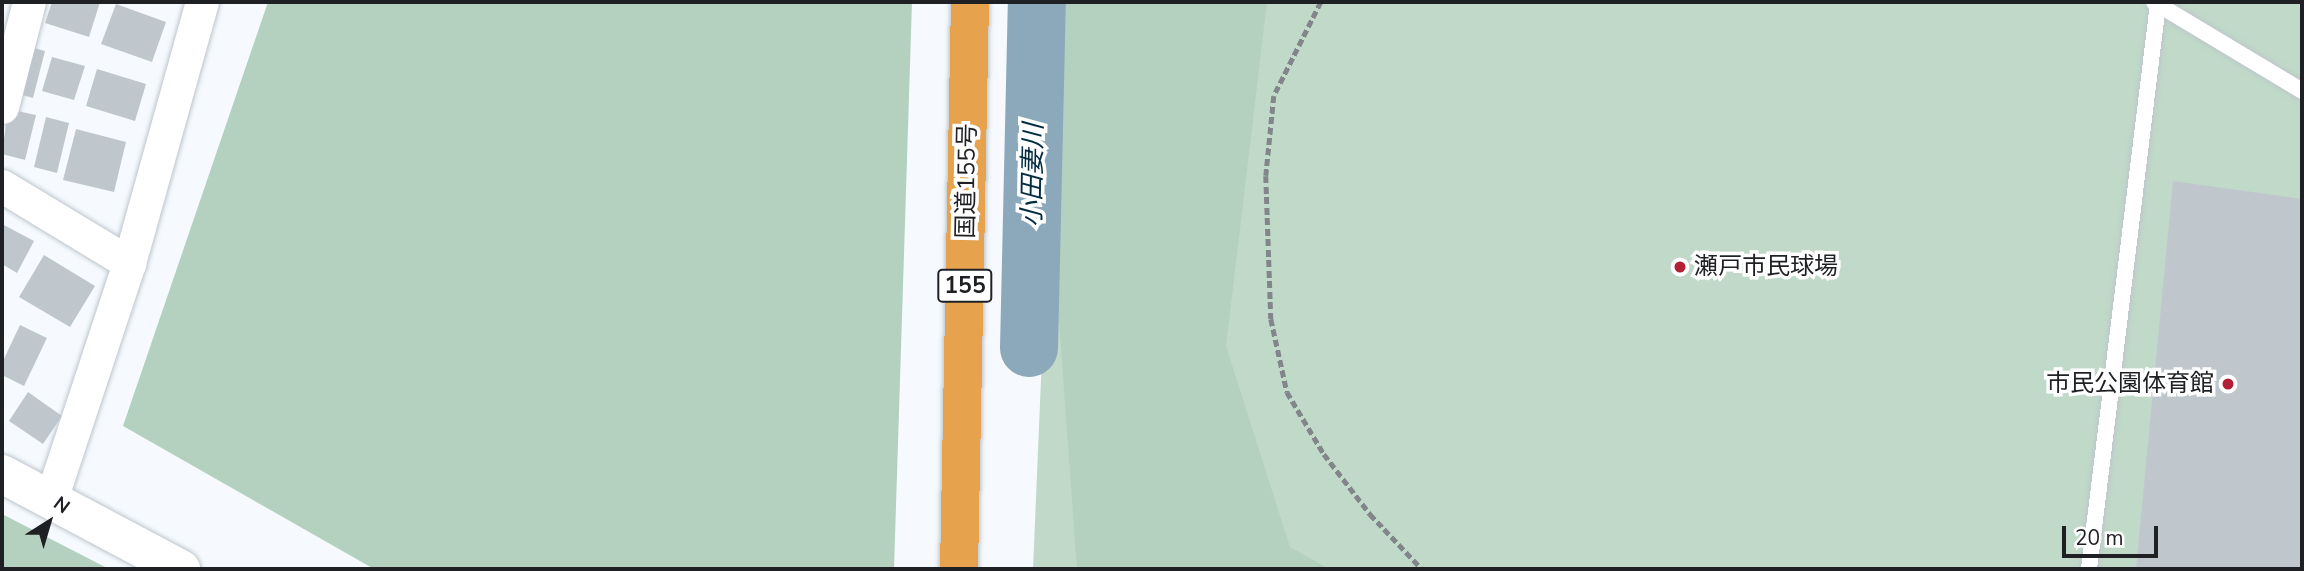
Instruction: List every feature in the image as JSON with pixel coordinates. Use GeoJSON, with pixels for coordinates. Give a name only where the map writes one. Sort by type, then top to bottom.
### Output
{"type":"FeatureCollection","features":[{"type":"Feature","properties":{"kind":"highway","name":"国道155号"},"geometry":{"type":"LineString","coordinates":[[960,569],[970,2]]}},
{"type":"Feature","properties":{"kind":"street"},"geometry":{"type":"LineString","coordinates":[[2,107],[29,2]]}},
{"type":"Feature","properties":{"kind":"street"},"geometry":{"type":"LineString","coordinates":[[51,499],[129,263],[202,2]]}},
{"type":"Feature","properties":{"kind":"street"},"geometry":{"type":"LineString","coordinates":[[2,186],[129,263]]}},
{"type":"Feature","properties":{"kind":"street"},"geometry":{"type":"LineString","coordinates":[[2,474],[181,569]]}},
{"type":"Feature","properties":{"kind":"lane"},"geometry":{"type":"LineString","coordinates":[[2090,569],[2156,3],[2302,91]]}},
{"type":"Feature","properties":{"kind":"path"},"geometry":{"type":"LineString","coordinates":[[1321,2],[1274,96],[1266,176],[1272,319],[1287,391],[1325,454],[1370,514],[1422,569]]}},
{"type":"Feature","properties":{"kind":"green space"},"geometry":{"type":"Polygon","coordinates":[[[268,2],[912,2],[894,569],[374,569],[123,426],[268,2]]]}},
{"type":"Feature","properties":{"kind":"green space"},"geometry":{"type":"Polygon","coordinates":[[[1036,2],[1267,2],[1226,346],[1290,547],[1329,569],[1077,569],[1036,2]]]}},
{"type":"Feature","properties":{"kind":"green space"},"geometry":{"type":"Polygon","coordinates":[[[1057,2],[2302,2],[2302,569],[1033,569],[1057,2]]]}},
{"type":"Feature","properties":{"kind":"green space"},"geometry":{"type":"Polygon","coordinates":[[[2,514],[109,569],[2,569],[2,514]]]}},
{"type":"Feature","properties":{"kind":"building"},"geometry":{"type":"Polygon","coordinates":[[[52,2],[100,2],[89,37],[45,23],[52,2]]]}},
{"type":"Feature","properties":{"kind":"building"},"geometry":{"type":"Polygon","coordinates":[[[116,4],[166,22],[152,62],[101,44],[116,4]]]}},
{"type":"Feature","properties":{"kind":"building"},"geometry":{"type":"Polygon","coordinates":[[[20,44],[45,51],[33,98],[8,91],[20,44]]]}},
{"type":"Feature","properties":{"kind":"building"},"geometry":{"type":"Polygon","coordinates":[[[52,57],[85,66],[74,100],[42,91],[52,57]]]}},
{"type":"Feature","properties":{"kind":"building"},"geometry":{"type":"Polygon","coordinates":[[[97,69],[146,84],[135,121],[86,106],[97,69]]]}},
{"type":"Feature","properties":{"kind":"building"},"geometry":{"type":"Polygon","coordinates":[[[8,109],[36,115],[25,160],[2,154],[8,109]]]}},
{"type":"Feature","properties":{"kind":"building"},"geometry":{"type":"Polygon","coordinates":[[[46,117],[69,123],[57,173],[34,167],[46,117]]]}},
{"type":"Feature","properties":{"kind":"building"},"geometry":{"type":"Polygon","coordinates":[[[76,129],[126,142],[114,192],[63,180],[76,129]]]}},
{"type":"Feature","properties":{"kind":"building","name":"市民公園体育館"},"geometry":{"type":"Polygon","coordinates":[[[2173,181],[2302,199],[2302,569],[2136,569],[2173,181]]]}},
{"type":"Feature","properties":{"kind":"building"},"geometry":{"type":"Polygon","coordinates":[[[2,224],[34,241],[17,273],[2,264],[2,224]]]}},
{"type":"Feature","properties":{"kind":"building"},"geometry":{"type":"Polygon","coordinates":[[[44,255],[95,286],[70,327],[19,297],[44,255]]]}},
{"type":"Feature","properties":{"kind":"building"},"geometry":{"type":"Polygon","coordinates":[[[20,325],[47,338],[24,386],[2,375],[2,363],[20,325]]]}},
{"type":"Feature","properties":{"kind":"building"},"geometry":{"type":"Polygon","coordinates":[[[28,392],[62,416],[43,444],[9,421],[28,392]]]}},
{"type":"Feature","properties":{"kind":"waterway","name":"小田妻川"},"geometry":{"type":"LineString","coordinates":[[1029,348],[1037,2]]}},
{"type":"Feature","properties":{"kind":"place","name":"瀬戸市民球場"},"geometry":{"type":"Point","coordinates":[1680,267]}},
{"type":"Feature","properties":{"kind":"place","name":"市民公園体育館"},"geometry":{"type":"Point","coordinates":[2228,384]}}]}
